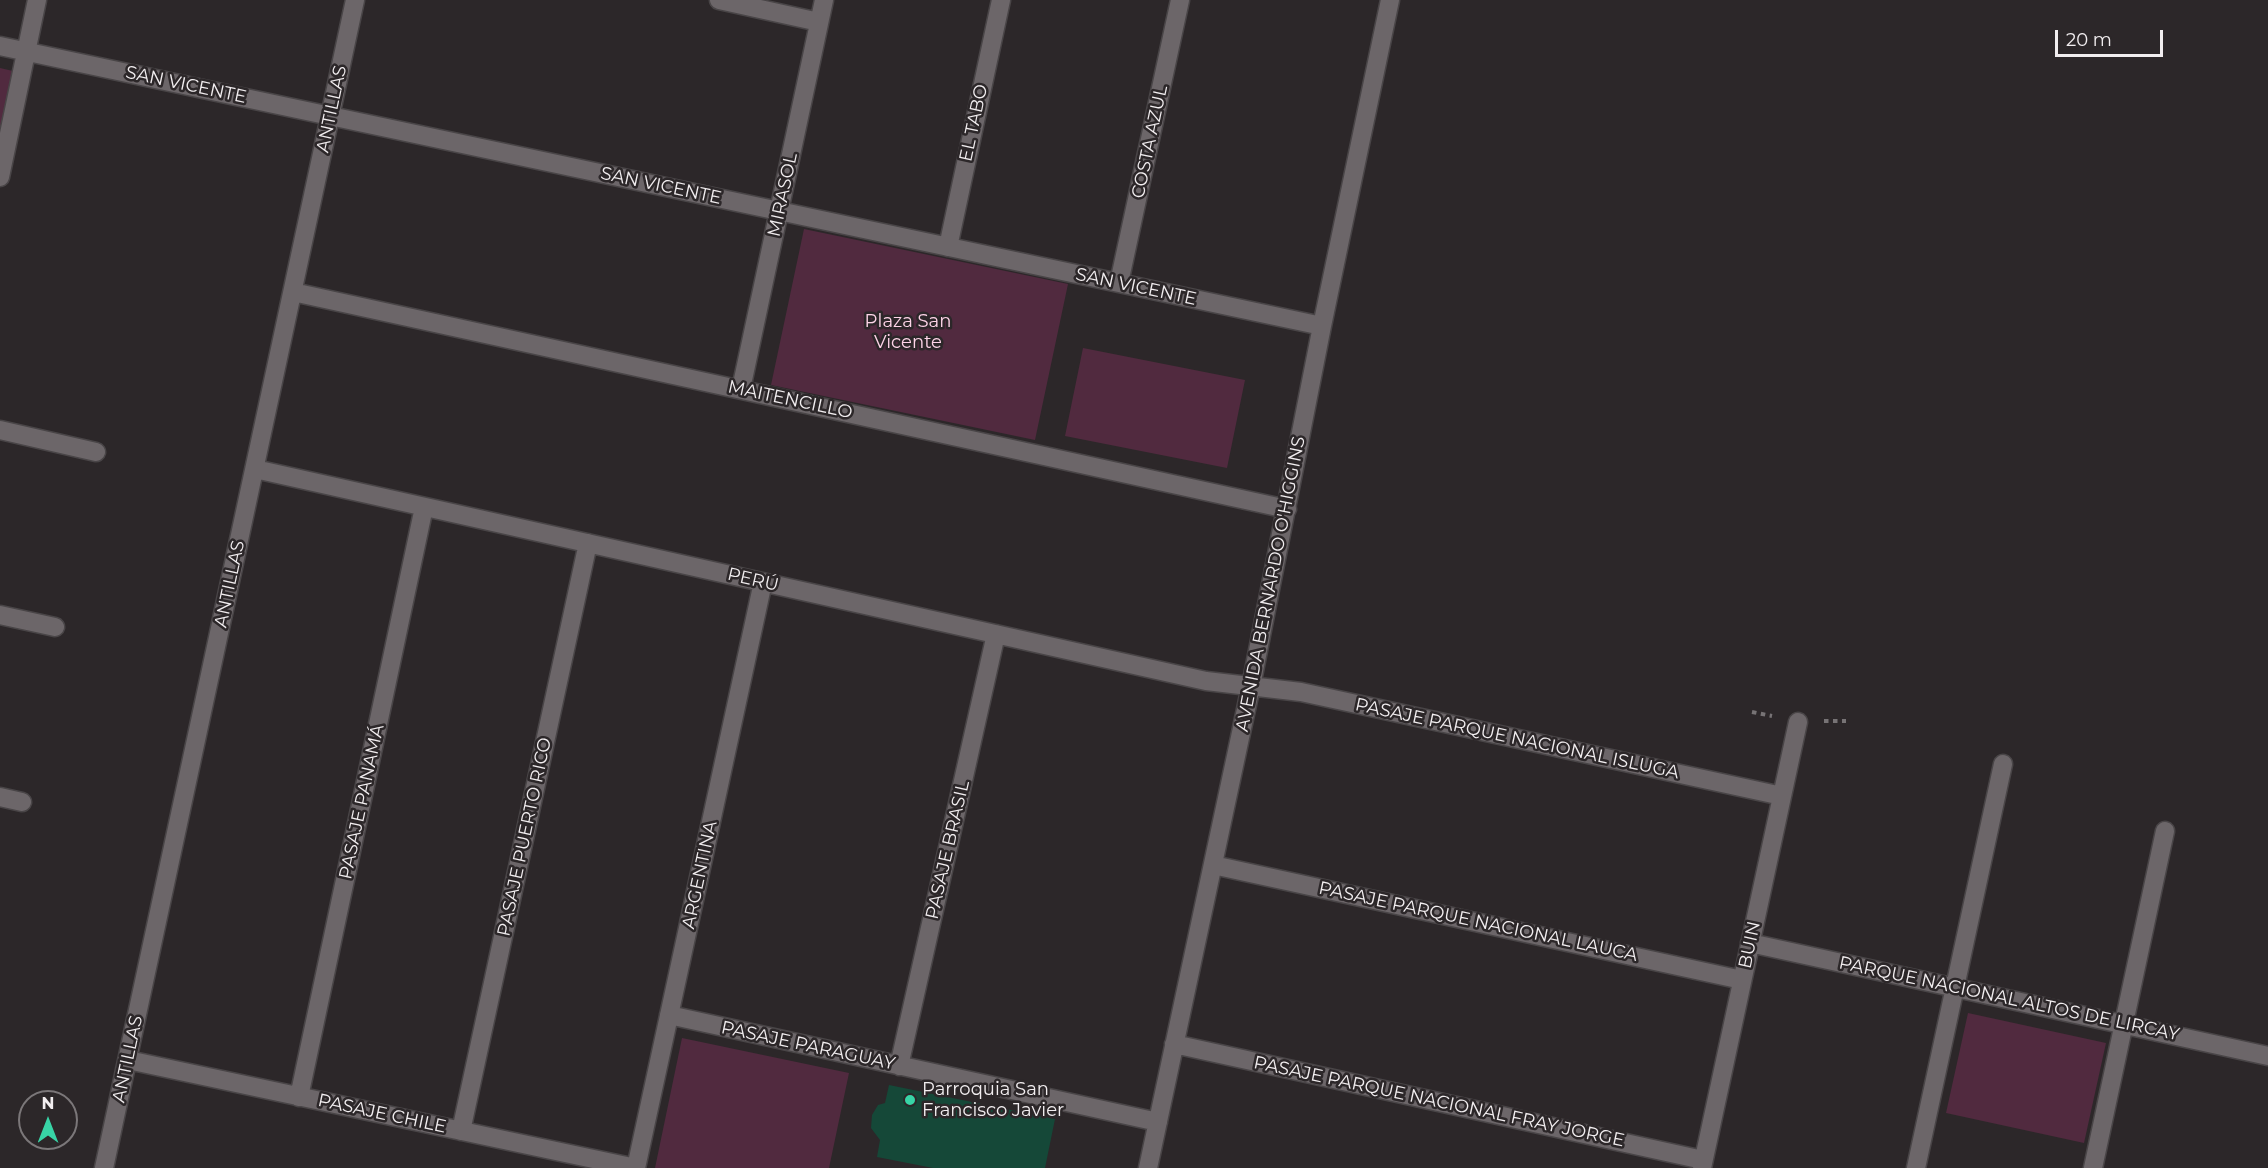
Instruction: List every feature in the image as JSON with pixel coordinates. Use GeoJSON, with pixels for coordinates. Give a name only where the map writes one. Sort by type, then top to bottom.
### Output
{"type":"FeatureCollection","features":[{"type":"Feature","properties":{"kind":"street"},"geometry":{"type":"LineString","coordinates":[[0,177],[37,0]]}},
{"type":"Feature","properties":{"kind":"street","name":"ANTILLAS"},"geometry":{"type":"LineString","coordinates":[[104,1168],[355,0]]}},
{"type":"Feature","properties":{"kind":"street"},"geometry":{"type":"LineString","coordinates":[[719,0],[819,22]]}},
{"type":"Feature","properties":{"kind":"street","name":"MIRASOL"},"geometry":{"type":"LineString","coordinates":[[741,389],[824,0]]}},
{"type":"Feature","properties":{"kind":"street","name":"EL TABO"},"geometry":{"type":"LineString","coordinates":[[948,247],[1001,0]]}},
{"type":"Feature","properties":{"kind":"street","name":"COSTA AZUL"},"geometry":{"type":"LineString","coordinates":[[1119,283],[1180,0]]}},
{"type":"Feature","properties":{"kind":"street","name":"AVENIDA BERNARDO O'HIGGINS"},"geometry":{"type":"LineString","coordinates":[[1148,1168],[1251,686],[1322,326],[1390,0]]}},
{"type":"Feature","properties":{"kind":"street","name":"SAN VICENTE"},"geometry":{"type":"LineString","coordinates":[[0,46],[1322,326]]}},
{"type":"Feature","properties":{"kind":"street","name":"MAITENCILLO"},"geometry":{"type":"LineString","coordinates":[[293,292],[1287,508]]}},
{"type":"Feature","properties":{"kind":"street"},"geometry":{"type":"LineString","coordinates":[[0,430],[96,452]]}},
{"type":"Feature","properties":{"kind":"street","name":"PERÚ"},"geometry":{"type":"LineString","coordinates":[[255,469],[1206,681],[1251,686]]}},
{"type":"Feature","properties":{"kind":"street","name":"PASAJE PANAMÁ"},"geometry":{"type":"LineString","coordinates":[[299,1096],[424,507]]}},
{"type":"Feature","properties":{"kind":"street","name":"PASAJE PUERTO RICO"},"geometry":{"type":"LineString","coordinates":[[461,1131],[588,543]]}},
{"type":"Feature","properties":{"kind":"street","name":"ARGENTINA"},"geometry":{"type":"LineString","coordinates":[[636,1168],[763,582]]}},
{"type":"Feature","properties":{"kind":"street"},"geometry":{"type":"LineString","coordinates":[[0,615],[55,627]]}},
{"type":"Feature","properties":{"kind":"street","name":"PASAJE BRASIL"},"geometry":{"type":"LineString","coordinates":[[899,1066],[996,634]]}},
{"type":"Feature","properties":{"kind":"street","name":"PASAJE PARQUE NACIONAL ISLUGA"},"geometry":{"type":"LineString","coordinates":[[1251,686],[1300,692],[1782,796]]}},
{"type":"Feature","properties":{"kind":"street","name":"BUIN"},"geometry":{"type":"LineString","coordinates":[[1702,1164],[1798,722]]}},
{"type":"Feature","properties":{"kind":"street"},"geometry":{"type":"LineString","coordinates":[[1916,1168],[2003,764]]}},
{"type":"Feature","properties":{"kind":"street"},"geometry":{"type":"LineString","coordinates":[[0,797],[22,802]]}},
{"type":"Feature","properties":{"kind":"street"},"geometry":{"type":"LineString","coordinates":[[2093,1168],[2165,831]]}},
{"type":"Feature","properties":{"kind":"street","name":"PASAJE PARQUE NACIONAL LAUCA"},"geometry":{"type":"LineString","coordinates":[[1213,865],[1742,980]]}},
{"type":"Feature","properties":{"kind":"street","name":"PARQUE NACIONAL ALTOS DE LIRCAY"},"geometry":{"type":"LineString","coordinates":[[1750,943],[2268,1056]]}},
{"type":"Feature","properties":{"kind":"street","name":"PASAJE PARAGUAY"},"geometry":{"type":"LineString","coordinates":[[669,1015],[1158,1122]]}},
{"type":"Feature","properties":{"kind":"street","name":"PASAJE PARQUE NACIONAL FRAY JORGE"},"geometry":{"type":"LineString","coordinates":[[1174,1044],[1702,1164]]}},
{"type":"Feature","properties":{"kind":"street","name":"PASAJE CHILE"},"geometry":{"type":"LineString","coordinates":[[128,1060],[636,1168]]}},
{"type":"Feature","properties":{"kind":"green space"},"geometry":{"type":"Polygon","coordinates":[[[0,68],[13,71],[0,131],[0,68]]]}},
{"type":"Feature","properties":{"kind":"green space","name":"Plaza San Vicente"},"geometry":{"type":"Polygon","coordinates":[[[804,229],[1068,284],[1035,440],[771,385],[804,229]]]}},
{"type":"Feature","properties":{"kind":"green space"},"geometry":{"type":"Polygon","coordinates":[[[1083,348],[1245,380],[1227,468],[1065,436],[1083,348]]]}},
{"type":"Feature","properties":{"kind":"green space"},"geometry":{"type":"Polygon","coordinates":[[[1968,1013],[2106,1043],[2084,1143],[1946,1113],[1968,1013]]]}},
{"type":"Feature","properties":{"kind":"green space"},"geometry":{"type":"Polygon","coordinates":[[[682,1038],[849,1073],[829,1168],[655,1168],[682,1038]]]}},
{"type":"Feature","properties":{"kind":"building","name":"Parroquia San Francisco Javier"},"geometry":{"type":"Polygon","coordinates":[[[889,1085],[1055,1119],[1045,1168],[933,1168],[877,1157],[880,1140],[871,1128],[872,1115],[878,1105],[885,1103],[889,1085]]]}},
{"type":"Feature","properties":{"kind":"place","name":"Parroquia San Francisco Javier"},"geometry":{"type":"Point","coordinates":[910,1100]}}]}
